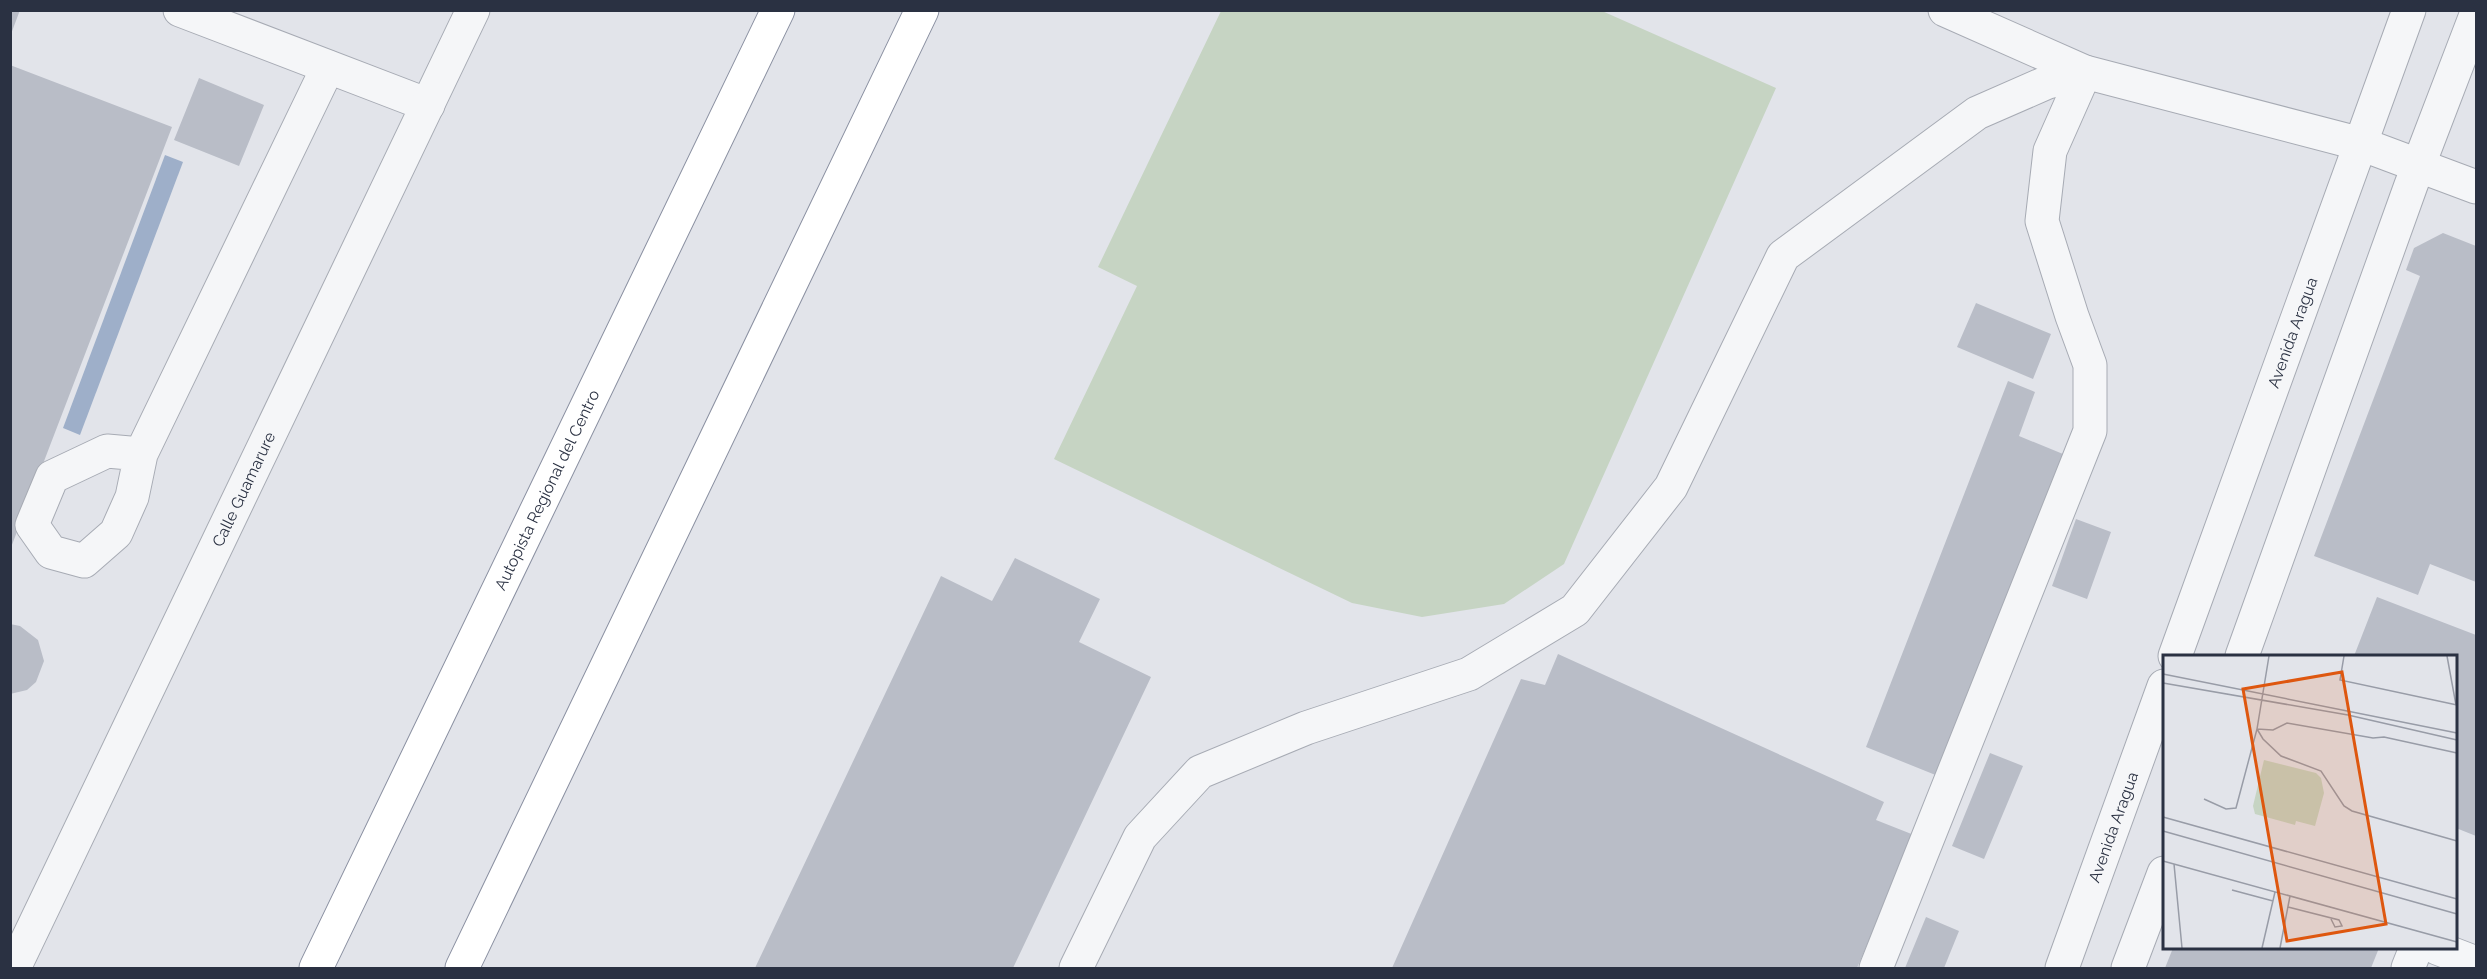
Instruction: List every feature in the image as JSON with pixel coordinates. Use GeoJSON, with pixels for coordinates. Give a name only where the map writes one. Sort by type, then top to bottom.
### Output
{"type":"FeatureCollection","features":[{"type":"Feature","properties":{"kind":"highway","name":"Autopista Regional del Centro"},"geometry":{"type":"LineString","coordinates":[[316,969],[778,10]]}},
{"type":"Feature","properties":{"kind":"highway"},"geometry":{"type":"LineString","coordinates":[[462,969],[922,10]]}},
{"type":"Feature","properties":{"kind":"street"},"geometry":{"type":"LineString","coordinates":[[180,10],[428,105]]}},
{"type":"Feature","properties":{"kind":"street","name":"Calle Guamarure"},"geometry":{"type":"LineString","coordinates":[[14,969],[473,10]]}},
{"type":"Feature","properties":{"kind":"street"},"geometry":{"type":"LineString","coordinates":[[1945,10],[2085,72],[2361,144],[2476,187]]}},
{"type":"Feature","properties":{"kind":"street","name":"Avenida Aragua"},"geometry":{"type":"LineString","coordinates":[[2176,655],[2409,10]]}},
{"type":"Feature","properties":{"kind":"street"},"geometry":{"type":"LineString","coordinates":[[2243,655],[2419,165],[2476,15]]}},
{"type":"Feature","properties":{"kind":"street"},"geometry":{"type":"LineString","coordinates":[[141,454],[328,67]]}},
{"type":"Feature","properties":{"kind":"street"},"geometry":{"type":"LineString","coordinates":[[1076,969],[1140,837],[1200,772],[1306,728],[1469,674],[1575,610],[1671,487],[1783,256],[1977,113],[2048,82],[2085,72]]}},
{"type":"Feature","properties":{"kind":"street"},"geometry":{"type":"LineString","coordinates":[[1876,969],[2090,431],[2090,365],[2042,221],[2050,151],[2085,72]]}},
{"type":"Feature","properties":{"kind":"street","name":"Avenida Aragua"},"geometry":{"type":"LineString","coordinates":[[2062,969],[2163,689]]}},
{"type":"Feature","properties":{"kind":"street"},"geometry":{"type":"LineString","coordinates":[[2128,969],[2163,876]]}},
{"type":"Feature","properties":{"kind":"street"},"geometry":{"type":"LineString","coordinates":[[2408,969],[2416,949]]}},
{"type":"Feature","properties":{"kind":"street"},"geometry":{"type":"LineString","coordinates":[[2440,949],[2476,963]]}},
{"type":"Feature","properties":{"kind":"green space"},"geometry":{"type":"Polygon","coordinates":[[[1221,11],[1602,11],[1776,88],[1564,564],[1504,604],[1422,617],[1352,603],[1054,459],[1137,286],[1098,267],[1221,11]]]}},
{"type":"Feature","properties":{"kind":"water"},"geometry":{"type":"Polygon","coordinates":[[[165,155],[183,162],[80,435],[63,428],[165,155]]]}},
{"type":"Feature","properties":{"kind":"building"},"geometry":{"type":"Polygon","coordinates":[[[10,10],[20,10],[11,34],[10,34],[10,10]]]}},
{"type":"Feature","properties":{"kind":"building"},"geometry":{"type":"Polygon","coordinates":[[[10,65],[172,127],[10,550],[10,65]]]}},
{"type":"Feature","properties":{"kind":"building"},"geometry":{"type":"Polygon","coordinates":[[[199,78],[264,105],[239,166],[174,140],[199,78]]]}},
{"type":"Feature","properties":{"kind":"building"},"geometry":{"type":"Polygon","coordinates":[[[2443,233],[2476,246],[2476,582],[2430,564],[2418,595],[2314,556],[2420,276],[2406,270],[2414,248],[2443,233]]]}},
{"type":"Feature","properties":{"kind":"building"},"geometry":{"type":"Polygon","coordinates":[[[1976,303],[2051,334],[2033,379],[1957,347],[1976,303]]]}},
{"type":"Feature","properties":{"kind":"building"},"geometry":{"type":"Polygon","coordinates":[[[2008,381],[2035,392],[2019,436],[2063,454],[1938,776],[1866,747],[2008,381]]]}},
{"type":"Feature","properties":{"kind":"building"},"geometry":{"type":"Polygon","coordinates":[[[2076,519],[2111,532],[2087,599],[2052,586],[2076,519]]]}},
{"type":"Feature","properties":{"kind":"building"},"geometry":{"type":"Polygon","coordinates":[[[1015,558],[1100,599],[1079,642],[1151,677],[1013,968],[755,968],[941,576],[992,601],[1015,558]]]}},
{"type":"Feature","properties":{"kind":"building"},"geometry":{"type":"Polygon","coordinates":[[[2377,597],[2476,635],[2476,836],[2457,828],[2457,655],[2354,655],[2377,597]]]}},
{"type":"Feature","properties":{"kind":"building"},"geometry":{"type":"Polygon","coordinates":[[[10,624],[20,626],[38,640],[44,661],[36,682],[27,690],[10,694],[10,624]]]}},
{"type":"Feature","properties":{"kind":"building"},"geometry":{"type":"Polygon","coordinates":[[[1558,654],[1884,802],[1876,820],[1914,835],[1857,968],[1392,968],[1521,679],[1545,685],[1558,654]]]}},
{"type":"Feature","properties":{"kind":"building"},"geometry":{"type":"Polygon","coordinates":[[[1990,753],[2023,766],[1984,859],[1952,846],[1990,753]]]}},
{"type":"Feature","properties":{"kind":"building"},"geometry":{"type":"Polygon","coordinates":[[[1926,917],[1959,931],[1944,968],[1905,968],[1926,917]]]}},
{"type":"Feature","properties":{"kind":"building"},"geometry":{"type":"Polygon","coordinates":[[[2173,949],[2379,949],[2371,968],[2165,968],[2173,949]]]}}]}
